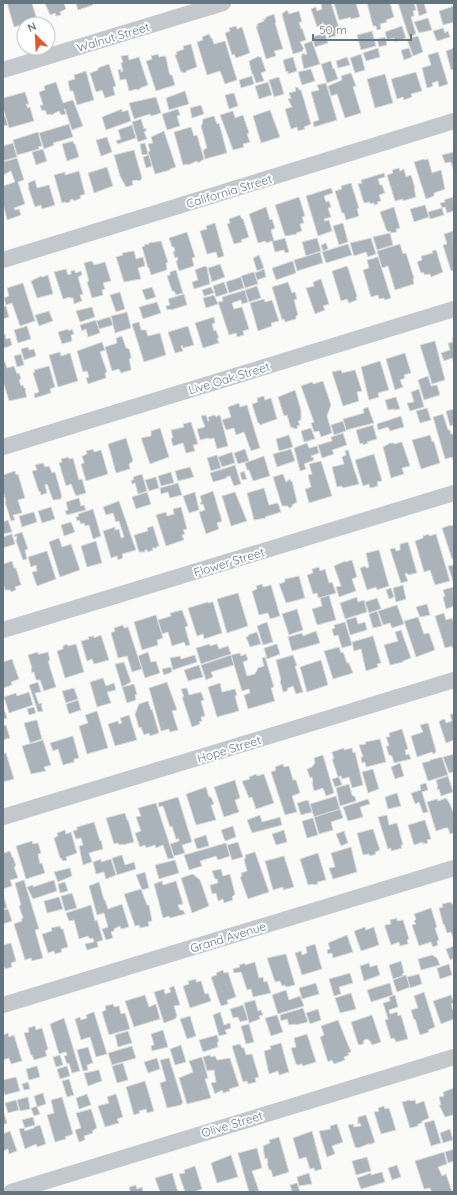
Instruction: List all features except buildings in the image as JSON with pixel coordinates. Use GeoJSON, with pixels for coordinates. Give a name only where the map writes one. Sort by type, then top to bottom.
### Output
{"type":"FeatureCollection","features":[{"type":"Feature","properties":{"kind":"street","name":"Walnut Street"},"geometry":{"type":"LineString","coordinates":[[3,70],[223,3]]}},
{"type":"Feature","properties":{"kind":"street","name":"California Street"},"geometry":{"type":"LineString","coordinates":[[3,260],[454,121]]}},
{"type":"Feature","properties":{"kind":"street","name":"Live Oak Street"},"geometry":{"type":"LineString","coordinates":[[3,447],[454,309]]}},
{"type":"Feature","properties":{"kind":"street","name":"Flower Street"},"geometry":{"type":"LineString","coordinates":[[3,630],[454,493]]}},
{"type":"Feature","properties":{"kind":"street","name":"Hope Street"},"geometry":{"type":"LineString","coordinates":[[3,817],[454,680]]}},
{"type":"Feature","properties":{"kind":"street","name":"Grand Avenue"},"geometry":{"type":"LineString","coordinates":[[3,1005],[454,868]]}},
{"type":"Feature","properties":{"kind":"street","name":"Olive Street"},"geometry":{"type":"LineString","coordinates":[[11,1192],[454,1057]]}}]}
